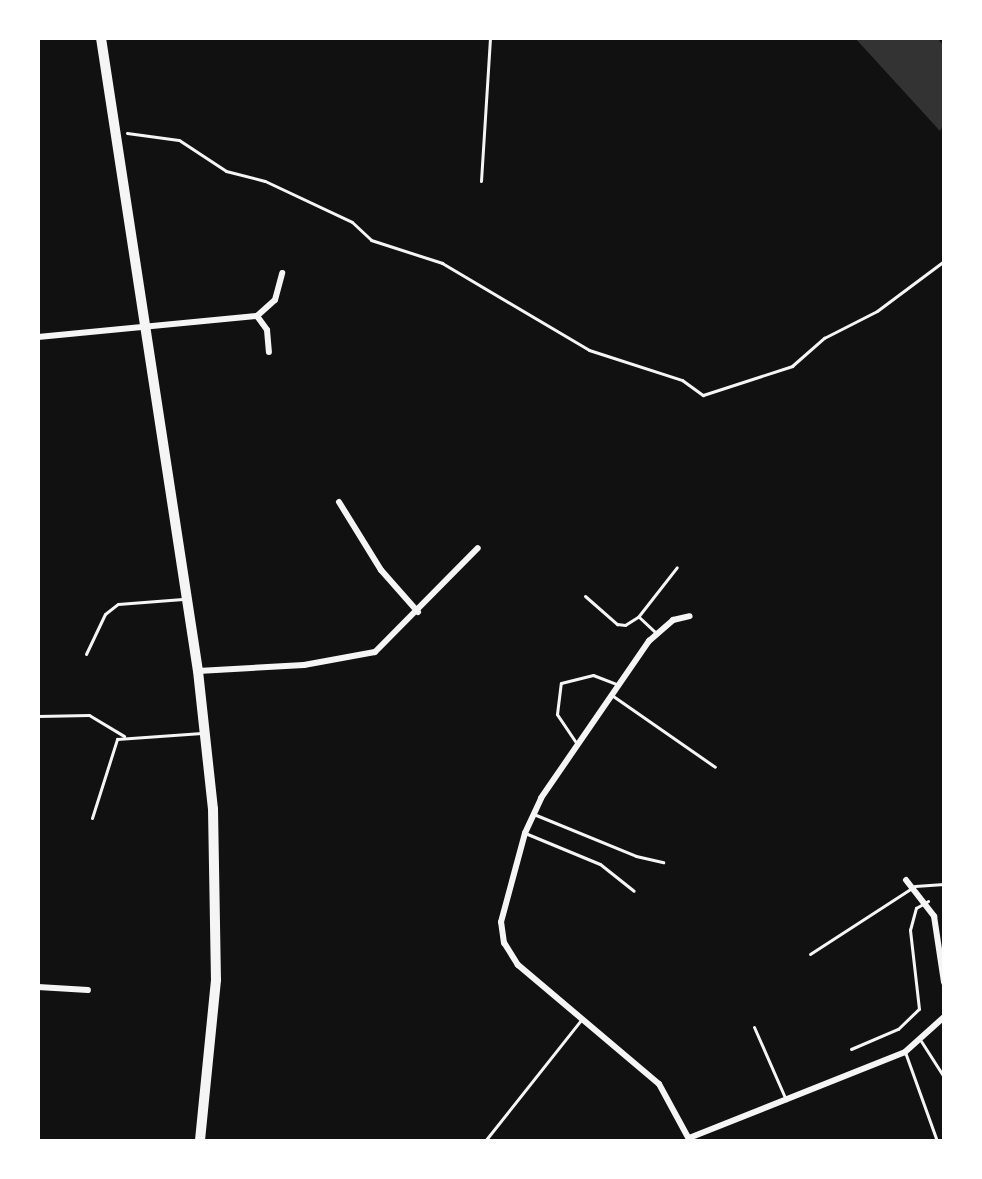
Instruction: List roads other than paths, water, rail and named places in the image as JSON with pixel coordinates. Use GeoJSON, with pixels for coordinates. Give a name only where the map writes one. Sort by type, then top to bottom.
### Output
{"type":"FeatureCollection","features":[{"type":"Feature","properties":{"kind":"main road"},"geometry":{"type":"LineString","coordinates":[[101,38],[206,733],[217,915],[200,1141]]}},
{"type":"Feature","properties":{"kind":"street"},"geometry":{"type":"LineString","coordinates":[[38,337],[146,330],[257,316],[275,300],[282,273]]}},
{"type":"Feature","properties":{"kind":"street"},"geometry":{"type":"LineString","coordinates":[[257,316],[267,330],[269,352]]}},
{"type":"Feature","properties":{"kind":"street"},"geometry":{"type":"LineString","coordinates":[[339,502],[381,570],[418,612]]}},
{"type":"Feature","properties":{"kind":"street"},"geometry":{"type":"LineString","coordinates":[[198,671],[364,656],[383,647],[478,548]]}},
{"type":"Feature","properties":{"kind":"street"},"geometry":{"type":"LineString","coordinates":[[690,616],[673,620],[657,634],[610,694],[532,814],[501,922],[504,943],[518,965],[659,1084],[689,1140],[905,1052],[921,1041],[944,1017]]}},
{"type":"Feature","properties":{"kind":"street"},"geometry":{"type":"LineString","coordinates":[[906,880],[928,901],[944,982]]}},
{"type":"Feature","properties":{"kind":"street"},"geometry":{"type":"LineString","coordinates":[[38,987],[88,990]]}},
{"type":"Feature","properties":{"kind":"lane"},"geometry":{"type":"LineString","coordinates":[[481,181],[490,38]]}},
{"type":"Feature","properties":{"kind":"lane"},"geometry":{"type":"LineString","coordinates":[[38,390],[38,407]]}},
{"type":"Feature","properties":{"kind":"lane"},"geometry":{"type":"LineString","coordinates":[[585,596],[617,624],[638,617],[677,567]]}},
{"type":"Feature","properties":{"kind":"lane"},"geometry":{"type":"LineString","coordinates":[[86,654],[105,614],[118,604],[187,599]]}},
{"type":"Feature","properties":{"kind":"lane"},"geometry":{"type":"LineString","coordinates":[[638,617],[657,634]]}},
{"type":"Feature","properties":{"kind":"lane"},"geometry":{"type":"LineString","coordinates":[[577,744],[557,714],[561,683],[593,675],[617,685]]}},
{"type":"Feature","properties":{"kind":"lane"},"geometry":{"type":"LineString","coordinates":[[610,694],[715,767]]}},
{"type":"Feature","properties":{"kind":"lane"},"geometry":{"type":"LineString","coordinates":[[38,716],[89,715],[124,736],[206,733]]}},
{"type":"Feature","properties":{"kind":"lane"},"geometry":{"type":"LineString","coordinates":[[92,818],[112,747],[124,736]]}},
{"type":"Feature","properties":{"kind":"lane"},"geometry":{"type":"LineString","coordinates":[[532,814],[636,856],[663,862]]}},
{"type":"Feature","properties":{"kind":"lane"},"geometry":{"type":"LineString","coordinates":[[525,833],[600,864],[634,891]]}},
{"type":"Feature","properties":{"kind":"lane"},"geometry":{"type":"LineString","coordinates":[[810,954],[915,886],[944,884]]}},
{"type":"Feature","properties":{"kind":"lane"},"geometry":{"type":"LineString","coordinates":[[851,1049],[898,1029],[919,1009],[910,930],[916,908],[928,901]]}},
{"type":"Feature","properties":{"kind":"lane"},"geometry":{"type":"LineString","coordinates":[[485,1141],[581,1020]]}},
{"type":"Feature","properties":{"kind":"lane"},"geometry":{"type":"LineString","coordinates":[[754,1027],[786,1100]]}},
{"type":"Feature","properties":{"kind":"lane"},"geometry":{"type":"LineString","coordinates":[[921,1041],[944,1077]]}},
{"type":"Feature","properties":{"kind":"lane"},"geometry":{"type":"LineString","coordinates":[[905,1052],[937,1141]]}}]}
